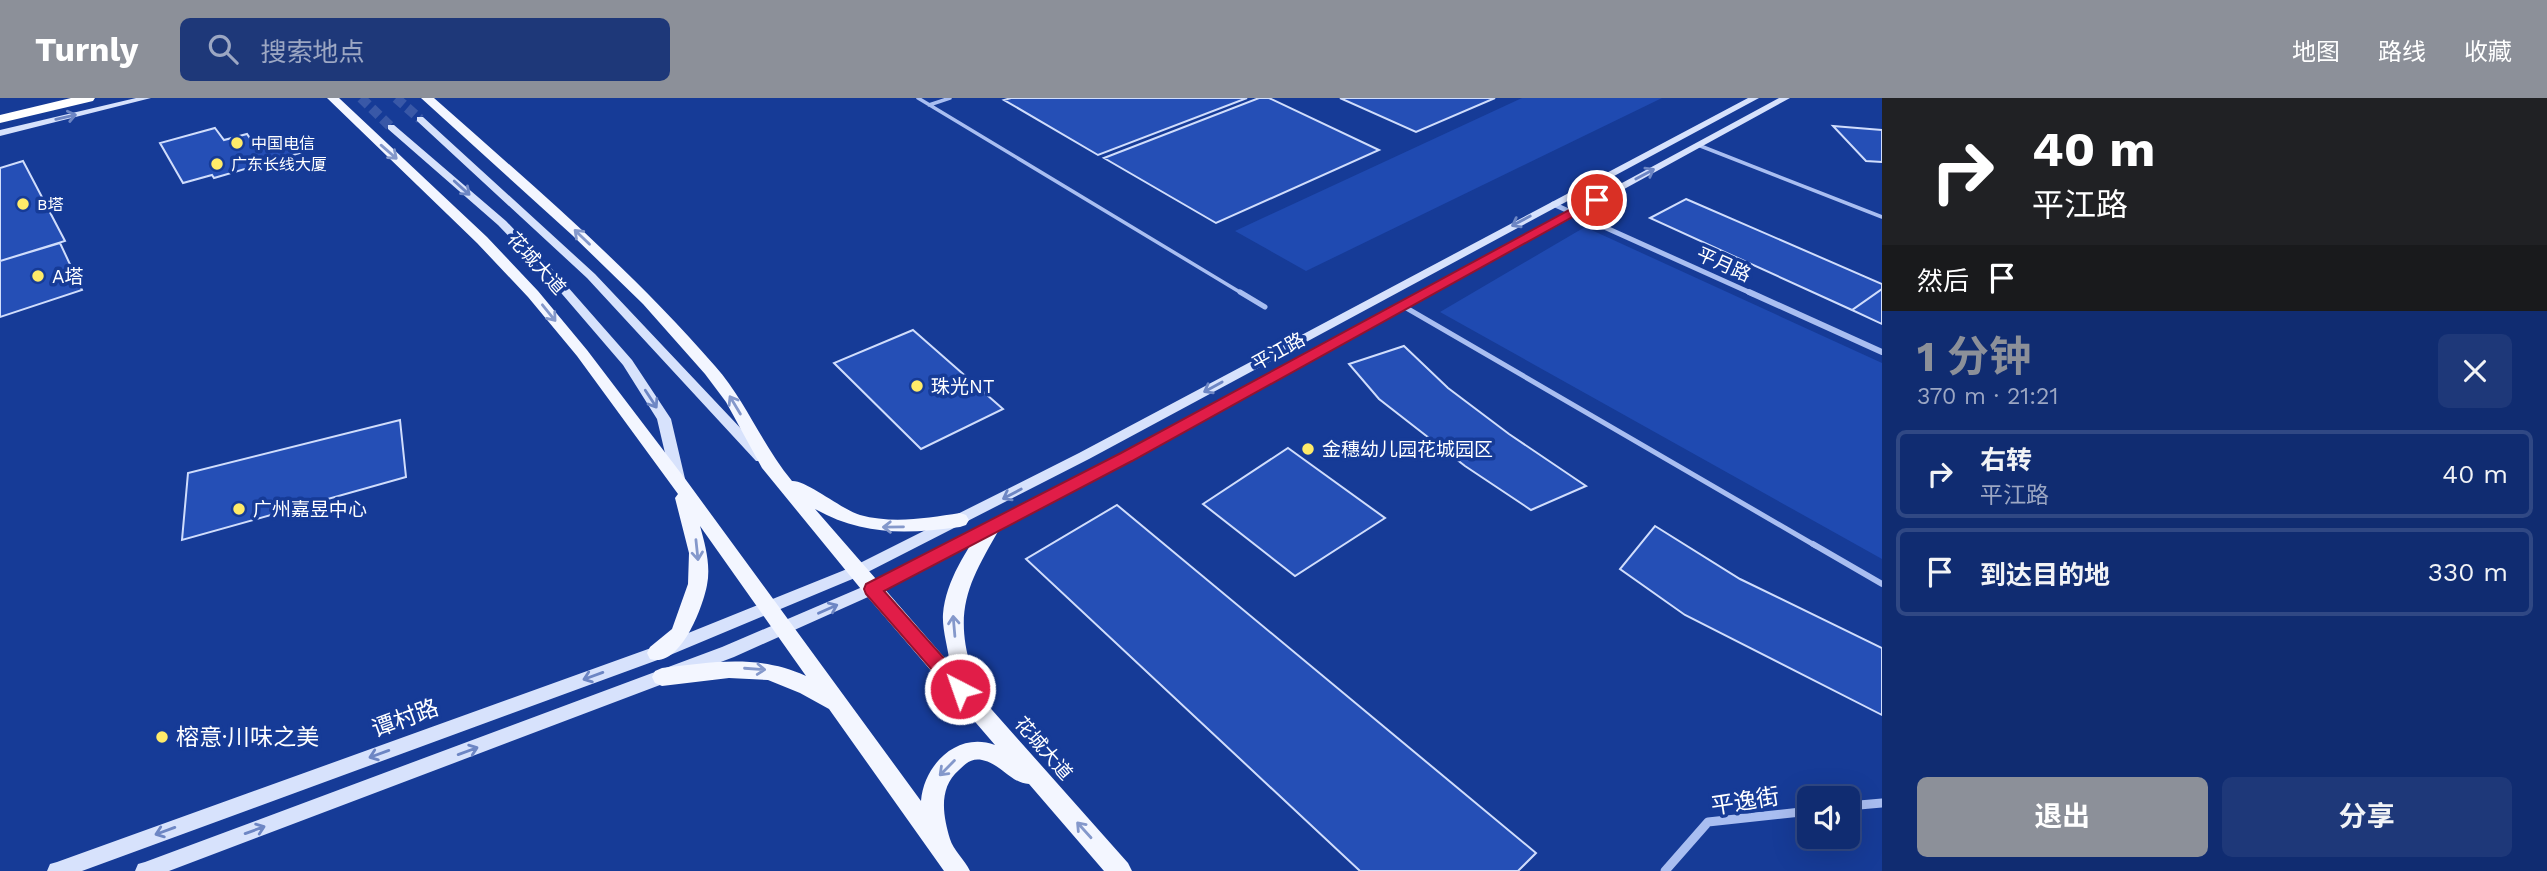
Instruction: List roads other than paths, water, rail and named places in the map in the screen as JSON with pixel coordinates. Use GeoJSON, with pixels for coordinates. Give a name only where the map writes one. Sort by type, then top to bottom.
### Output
{"type":"FeatureCollection","features":[{"type":"Feature","properties":{"kind":"highway"},"geometry":{"type":"LineString","coordinates":[[0,105],[29,98]]}},
{"type":"Feature","properties":{"kind":"highway"},"geometry":{"type":"LineString","coordinates":[[0,119],[88,98]]}},
{"type":"Feature","properties":{"kind":"main road","name":"花城大道"},"geometry":{"type":"LineString","coordinates":[[427,98],[577,232],[648,301],[711,371],[733,400],[768,464],[872,589],[1121,871]]}},
{"type":"Feature","properties":{"kind":"main road","name":"花城大道"},"geometry":{"type":"LineString","coordinates":[[341,100],[533,294],[607,386],[770,608],[957,871]]}},
{"type":"Feature","properties":{"kind":"main road"},"geometry":{"type":"LineString","coordinates":[[768,464],[830,511],[865,524],[895,527],[960,520]]}},
{"type":"Feature","properties":{"kind":"main road"},"geometry":{"type":"LineString","coordinates":[[657,653],[680,634],[698,584],[694,531],[680,484]]}},
{"type":"Feature","properties":{"kind":"main road"},"geometry":{"type":"LineString","coordinates":[[991,528],[972,557],[958,587],[953,615],[962,673],[1047,788]]}},
{"type":"Feature","properties":{"kind":"main road"},"geometry":{"type":"LineString","coordinates":[[662,677],[726,668],[777,671],[813,688],[842,709]]}},
{"type":"Feature","properties":{"kind":"main road"},"geometry":{"type":"LineString","coordinates":[[943,850],[932,810],[931,794],[939,774],[953,760],[971,750],[987,752],[1012,764],[1047,788]]}},
{"type":"Feature","properties":{"kind":"street"},"geometry":{"type":"LineString","coordinates":[[0,133],[148,98]]}},
{"type":"Feature","properties":{"kind":"street","name":"平江路"},"geometry":{"type":"LineString","coordinates":[[770,608],[857,571],[960,520],[1755,98]]}},
{"type":"Feature","properties":{"kind":"street","name":"平江路"},"geometry":{"type":"LineString","coordinates":[[784,629],[872,589],[991,528],[1786,98]]}},
{"type":"Feature","properties":{"kind":"street","name":"花城大道"},"geometry":{"type":"LineString","coordinates":[[420,119],[591,276],[768,464]]}},
{"type":"Feature","properties":{"kind":"street","name":"花城大道"},"geometry":{"type":"LineString","coordinates":[[391,127],[502,223],[620,353],[664,419],[680,484]]}},
{"type":"Feature","properties":{"kind":"street","name":"平月路"},"geometry":{"type":"LineString","coordinates":[[1553,204],[1882,352]]}},
{"type":"Feature","properties":{"kind":"street","name":"谭村路"},"geometry":{"type":"LineString","coordinates":[[57,871],[657,653],[770,608]]}},
{"type":"Feature","properties":{"kind":"street"},"geometry":{"type":"LineString","coordinates":[[145,871],[784,629]]}},
{"type":"Feature","properties":{"kind":"street"},"geometry":{"type":"LineString","coordinates":[[1860,805],[1882,803]]}},
{"type":"Feature","properties":{"kind":"street","name":"平逸街"},"geometry":{"type":"LineString","coordinates":[[1665,871],[1708,822],[1797,812]]}},
{"type":"Feature","properties":{"kind":"lane"},"geometry":{"type":"LineString","coordinates":[[918,98],[1265,307]]}},
{"type":"Feature","properties":{"kind":"lane"},"geometry":{"type":"LineString","coordinates":[[929,105],[950,98]]}},
{"type":"Feature","properties":{"kind":"lane"},"geometry":{"type":"LineString","coordinates":[[1698,145],[1882,217]]}},
{"type":"Feature","properties":{"kind":"lane"},"geometry":{"type":"LineString","coordinates":[[1403,306],[1882,584]]}},
{"type":"Feature","properties":{"kind":"tunnel"},"geometry":{"type":"LineString","coordinates":[[361,98],[391,127]]}},
{"type":"Feature","properties":{"kind":"tunnel"},"geometry":{"type":"LineString","coordinates":[[396,98],[420,119]]}},
{"type":"Feature","properties":{"kind":"place","name":"中国电信"},"geometry":{"type":"Point","coordinates":[237,143]}},
{"type":"Feature","properties":{"kind":"place","name":"广东长线大厦"},"geometry":{"type":"Point","coordinates":[217,164]}},
{"type":"Feature","properties":{"kind":"place","name":"B塔"},"geometry":{"type":"Point","coordinates":[23,204]}},
{"type":"Feature","properties":{"kind":"place","name":"A塔"},"geometry":{"type":"Point","coordinates":[38,276]}},
{"type":"Feature","properties":{"kind":"place","name":"珠光NT"},"geometry":{"type":"Point","coordinates":[917,386]}},
{"type":"Feature","properties":{"kind":"place","name":"金穗幼儿园花城园区"},"geometry":{"type":"Point","coordinates":[1308,449]}},
{"type":"Feature","properties":{"kind":"place","name":"广州嘉昱中心"},"geometry":{"type":"Point","coordinates":[239,509]}},
{"type":"Feature","properties":{"kind":"place","name":"榕意·川味之美"},"geometry":{"type":"Point","coordinates":[162,737]}}]}
